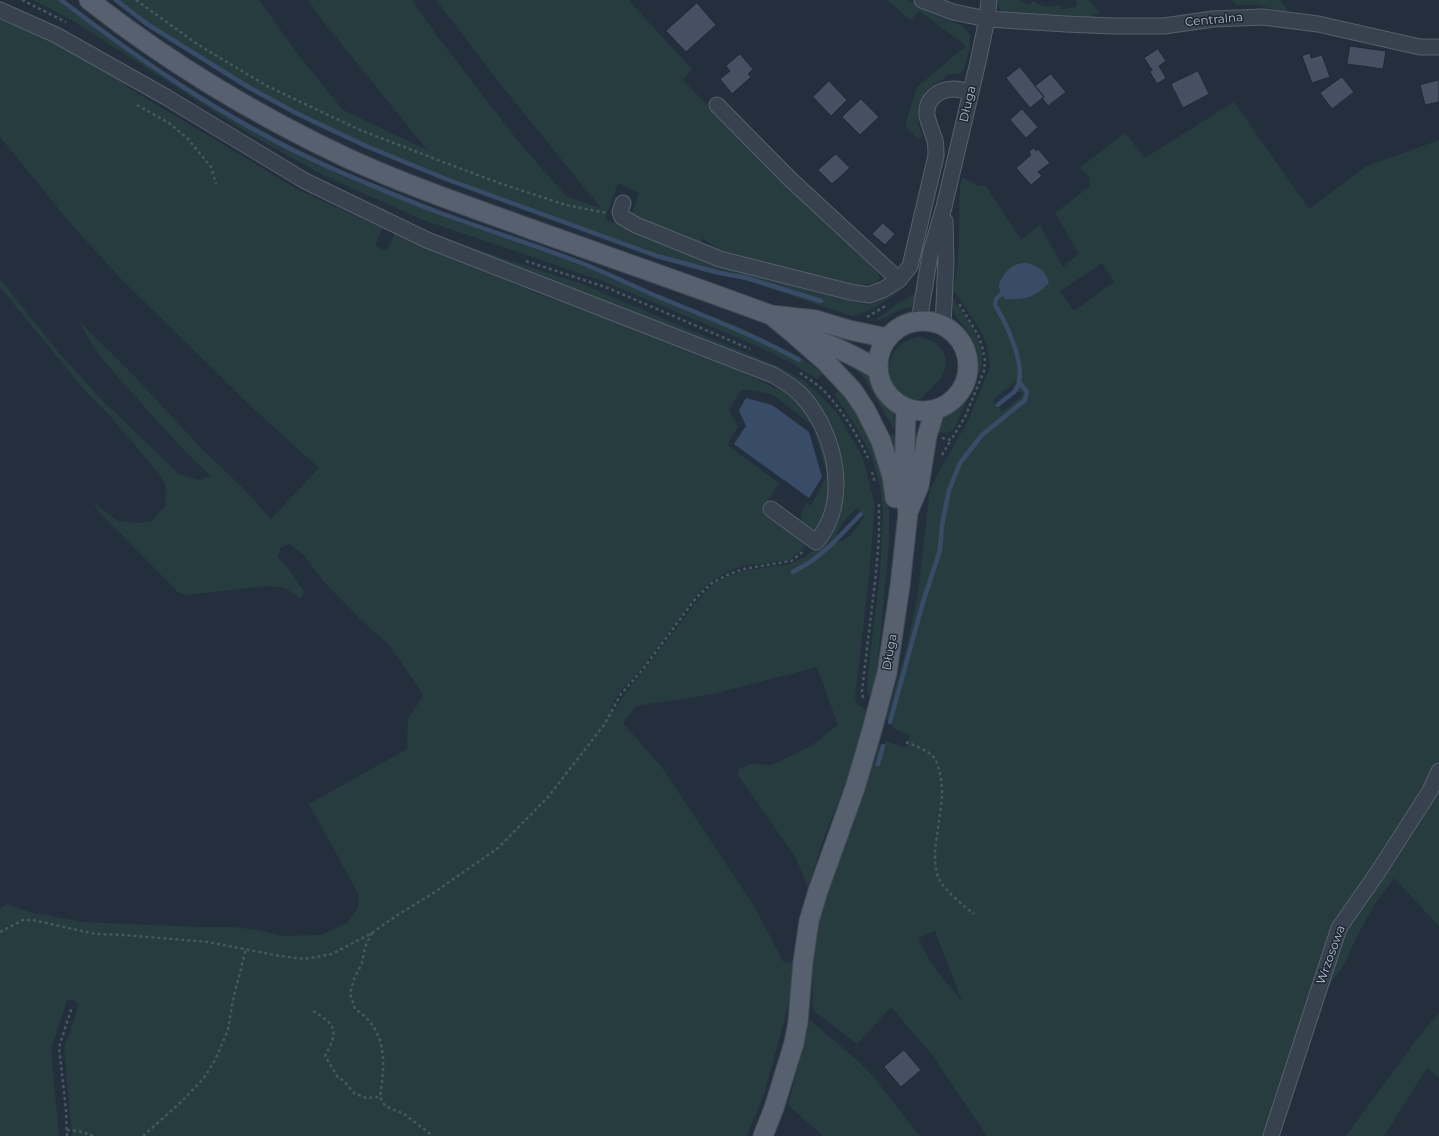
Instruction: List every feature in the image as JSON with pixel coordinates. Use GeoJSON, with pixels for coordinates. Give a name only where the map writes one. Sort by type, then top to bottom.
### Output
{"type":"FeatureCollection","features":[{"type":"Feature","properties":{"kind":"main road"},"geometry":{"type":"LineString","coordinates":[[88,0],[117,22],[190,72],[295,132],[389,176],[771,315],[816,320],[848,330],[887,338]]}},
{"type":"Feature","properties":{"kind":"main road"},"geometry":{"type":"LineString","coordinates":[[771,315],[838,374],[853,391],[865,409],[876,429],[887,458],[892,476],[894,492],[907,522]]}},
{"type":"Feature","properties":{"kind":"main road"},"geometry":{"type":"LineString","coordinates":[[919,321],[932,322],[943,326],[955,334],[963,345],[968,358],[968,372],[964,385],[956,397],[946,406],[935,410],[920,412],[906,410],[887,394],[880,382],[877,369],[880,352],[887,338],[896,329],[907,323],[919,321]]}},
{"type":"Feature","properties":{"kind":"main road"},"geometry":{"type":"LineString","coordinates":[[793,333],[817,340],[851,353],[877,369]]}},
{"type":"Feature","properties":{"kind":"main road","name":"Długa"},"geometry":{"type":"LineString","coordinates":[[763,1136],[794,1043],[798,1022],[803,962],[809,921],[818,891],[855,788],[887,673],[896,620],[907,522],[904,481],[906,410]]}},
{"type":"Feature","properties":{"kind":"main road","name":"Długa"},"geometry":{"type":"LineString","coordinates":[[907,522],[919,486],[927,436],[935,410]]}},
{"type":"Feature","properties":{"kind":"street","name":"Centralna"},"geometry":{"type":"LineString","coordinates":[[922,0],[953,12],[987,19],[1066,24],[1164,26],[1214,19],[1263,17],[1318,24],[1420,47],[1439,47]]}},
{"type":"Feature","properties":{"kind":"street","name":"Długa"},"geometry":{"type":"LineString","coordinates":[[919,321],[930,255],[944,207],[987,19],[989,0]]}},
{"type":"Feature","properties":{"kind":"street"},"geometry":{"type":"LineString","coordinates":[[0,10],[56,35],[166,97],[305,181],[427,240],[773,375],[787,383],[802,396],[816,414],[826,435],[836,478],[835,496],[831,515],[822,535],[816,542],[771,509]]}},
{"type":"Feature","properties":{"kind":"street"},"geometry":{"type":"LineString","coordinates":[[621,207],[622,217],[636,225],[720,259],[850,292],[869,295],[884,289],[899,280],[910,266],[936,156],[935,142],[927,116],[927,108],[930,99],[937,93],[955,89],[970,92]]}},
{"type":"Feature","properties":{"kind":"street"},"geometry":{"type":"LineString","coordinates":[[717,105],[790,179],[899,280]]}},
{"type":"Feature","properties":{"kind":"street","name":"Długa"},"geometry":{"type":"LineString","coordinates":[[943,326],[946,261],[944,207]]}},
{"type":"Feature","properties":{"kind":"street","name":"Wrzosowa"},"geometry":{"type":"LineString","coordinates":[[1271,1136],[1339,928],[1382,866],[1430,791],[1439,771]]}},
{"type":"Feature","properties":{"kind":"path"},"geometry":{"type":"LineString","coordinates":[[136,0],[197,44],[267,86],[360,130],[442,162],[566,204],[603,213],[621,207]]}},
{"type":"Feature","properties":{"kind":"path"},"geometry":{"type":"LineString","coordinates":[[137,105],[169,123],[188,139],[211,167],[216,184]]}},
{"type":"Feature","properties":{"kind":"path"},"geometry":{"type":"LineString","coordinates":[[935,437],[951,440],[965,417],[984,370],[982,346],[978,335],[958,302]]}},
{"type":"Feature","properties":{"kind":"path"},"geometry":{"type":"LineString","coordinates":[[822,389],[849,422],[868,460]]}},
{"type":"Feature","properties":{"kind":"path"},"geometry":{"type":"LineString","coordinates":[[871,467],[876,489]]}},
{"type":"Feature","properties":{"kind":"path"},"geometry":{"type":"LineString","coordinates":[[878,708],[867,703],[862,692],[879,537],[879,503]]}},
{"type":"Feature","properties":{"kind":"path"},"geometry":{"type":"LineString","coordinates":[[0,932],[23,920],[33,920],[95,934],[208,942],[280,956],[305,959],[332,954],[372,933],[432,894],[498,848],[548,797],[604,725],[621,694],[643,669],[696,598],[712,583],[743,569],[791,561],[816,542]]}},
{"type":"Feature","properties":{"kind":"path"},"geometry":{"type":"LineString","coordinates":[[906,742],[925,750],[935,758],[942,781],[935,864],[940,880],[956,899],[974,914]]}},
{"type":"Feature","properties":{"kind":"path"},"geometry":{"type":"LineString","coordinates":[[372,933],[365,947],[362,963],[354,979],[350,993],[355,1009],[364,1015],[375,1028],[384,1053],[383,1078],[380,1096],[385,1106],[404,1114],[434,1136]]}},
{"type":"Feature","properties":{"kind":"path"},"geometry":{"type":"LineString","coordinates":[[143,1136],[181,1102],[204,1078],[215,1060],[228,1030],[246,949]]}},
{"type":"Feature","properties":{"kind":"path"},"geometry":{"type":"LineString","coordinates":[[67,1136],[59,1047],[72,1006]]}},
{"type":"Feature","properties":{"kind":"path"},"geometry":{"type":"LineString","coordinates":[[313,1011],[324,1017],[332,1024],[335,1033],[333,1041],[325,1056],[337,1076],[346,1082],[354,1093],[366,1098],[380,1096]]}},
{"type":"Feature","properties":{"kind":"path"},"geometry":{"type":"LineString","coordinates":[[67,1130],[80,1131],[93,1136]]}},
{"type":"Feature","properties":{"kind":"green space"},"geometry":{"type":"Polygon","coordinates":[[[33,0],[64,0],[155,67],[244,123],[319,162],[457,217],[580,260],[680,305],[735,325],[798,356],[823,373],[817,379],[792,363],[758,346],[600,280],[421,219],[325,176],[251,135],[70,19],[33,0]]]}},
{"type":"Feature","properties":{"kind":"green space"},"geometry":{"type":"Polygon","coordinates":[[[113,0],[259,0],[297,53],[343,110],[427,150],[323,21],[308,0],[412,0],[437,36],[521,145],[567,197],[601,208],[501,85],[436,0],[630,0],[631,3],[692,69],[683,80],[778,179],[873,264],[880,278],[875,283],[861,285],[841,284],[716,248],[703,238],[699,246],[631,215],[639,193],[618,183],[605,219],[730,269],[833,297],[868,305],[879,301],[900,286],[901,290],[864,313],[852,316],[745,280],[708,273],[652,257],[501,202],[401,163],[316,126],[243,87],[149,27],[113,0]]]}},
{"type":"Feature","properties":{"kind":"green space"},"geometry":{"type":"Polygon","coordinates":[[[887,0],[907,0],[935,11],[934,15],[961,25],[970,34],[970,47],[963,72],[946,75],[945,79],[929,89],[920,102],[918,118],[922,136],[918,139],[905,126],[917,87],[966,46],[919,11],[911,20],[887,0]]]}},
{"type":"Feature","properties":{"kind":"green space"},"geometry":{"type":"Polygon","coordinates":[[[996,0],[1019,0],[1030,5],[1032,0],[1038,4],[1046,6],[1060,5],[1061,9],[1063,9],[1076,7],[1076,0],[1089,0],[1101,14],[1093,14],[1093,17],[1024,13],[1023,18],[1003,12],[996,0]]]}},
{"type":"Feature","properties":{"kind":"green space"},"geometry":{"type":"Polygon","coordinates":[[[1232,0],[1280,0],[1289,13],[1257,5],[1236,5],[1232,0]]]}},
{"type":"Feature","properties":{"kind":"green space"},"geometry":{"type":"Polygon","coordinates":[[[0,17],[98,62],[129,83],[127,87],[297,189],[382,228],[375,246],[386,251],[395,234],[549,298],[610,318],[655,338],[737,370],[790,395],[811,417],[819,431],[832,478],[823,523],[816,530],[808,530],[803,524],[801,513],[807,503],[811,506],[827,475],[813,426],[772,394],[742,389],[729,410],[738,427],[727,445],[779,483],[762,510],[799,537],[806,547],[789,560],[743,566],[727,572],[711,582],[696,596],[642,668],[619,693],[609,711],[615,710],[623,696],[698,600],[713,584],[746,570],[790,564],[801,559],[824,544],[833,530],[842,504],[842,482],[807,393],[433,236],[433,234],[582,284],[778,366],[801,379],[818,393],[837,413],[862,456],[875,506],[869,577],[855,698],[857,704],[867,711],[853,765],[824,837],[808,888],[796,858],[738,775],[739,769],[752,764],[772,765],[811,746],[838,725],[817,667],[713,694],[636,706],[623,723],[663,769],[754,906],[784,963],[796,962],[792,991],[765,1091],[747,1136],[72,1136],[64,1048],[79,1005],[74,1000],[67,1000],[51,1050],[59,1136],[0,1136],[0,909],[7,904],[29,912],[82,922],[197,927],[234,927],[257,930],[282,936],[321,935],[347,923],[358,908],[359,895],[309,804],[407,749],[408,719],[423,696],[420,689],[388,644],[361,620],[324,582],[304,555],[289,544],[280,548],[278,557],[287,567],[304,592],[301,599],[285,588],[266,586],[186,595],[178,592],[99,512],[93,502],[118,521],[139,523],[152,521],[165,506],[166,487],[160,475],[112,418],[86,392],[0,287],[0,279],[60,354],[102,400],[180,475],[200,480],[211,476],[172,438],[112,370],[97,352],[80,322],[134,376],[202,449],[243,488],[271,519],[319,468],[256,411],[122,280],[72,225],[0,137],[0,17]],[[857,508],[847,517],[837,533],[836,537],[840,542],[851,535],[865,515],[857,508]]]}},
{"type":"Feature","properties":{"kind":"green space"},"geometry":{"type":"Polygon","coordinates":[[[1234,102],[1309,209],[1365,167],[1439,140],[1439,760],[1425,789],[1335,920],[1266,1136],[987,1136],[933,1056],[891,1007],[857,1044],[813,1010],[812,952],[821,913],[864,793],[879,745],[884,747],[886,741],[906,748],[910,735],[896,730],[892,726],[892,721],[886,720],[907,646],[918,593],[930,489],[968,421],[990,367],[987,346],[983,335],[957,294],[953,291],[958,253],[962,177],[978,186],[986,186],[1021,240],[1041,224],[1041,227],[1063,267],[1079,254],[1055,213],[1089,187],[1090,177],[1080,168],[1125,133],[1145,158],[1234,102]],[[1102,263],[1060,291],[1074,311],[1114,282],[1102,263]],[[1016,381],[993,400],[1002,412],[1022,396],[1021,392],[1016,392],[1013,389],[1016,381]],[[935,931],[918,938],[931,963],[962,1002],[935,931]]]}},
{"type":"Feature","properties":{"kind":"green space"},"geometry":{"type":"Polygon","coordinates":[[[916,293],[911,307],[874,321],[896,305],[916,293]]]}},
{"type":"Feature","properties":{"kind":"green space"},"geometry":{"type":"Polygon","coordinates":[[[950,297],[953,298],[971,326],[980,348],[982,358],[981,369],[976,378],[978,353],[972,338],[955,313],[950,297]]]}},
{"type":"Feature","properties":{"kind":"green space"},"geometry":{"type":"Polygon","coordinates":[[[918,337],[925,338],[937,344],[944,354],[946,367],[941,377],[922,398],[912,400],[903,397],[895,389],[890,378],[889,366],[893,354],[902,344],[918,337]]]}},
{"type":"Feature","properties":{"kind":"green space"},"geometry":{"type":"Polygon","coordinates":[[[856,363],[866,372],[877,394],[892,410],[897,429],[893,428],[865,379],[854,368],[856,363]]]}},
{"type":"Feature","properties":{"kind":"green space"},"geometry":{"type":"Polygon","coordinates":[[[851,372],[859,381],[890,434],[896,436],[897,468],[848,377],[851,372]]]}},
{"type":"Feature","properties":{"kind":"green space"},"geometry":{"type":"Polygon","coordinates":[[[842,386],[875,445],[889,500],[889,545],[876,677],[872,699],[868,694],[867,684],[880,574],[883,511],[880,486],[871,455],[855,425],[835,395],[842,386]]]}},
{"type":"Feature","properties":{"kind":"green space"},"geometry":{"type":"Polygon","coordinates":[[[970,392],[954,429],[946,433],[938,431],[943,419],[956,408],[970,392]]]}},
{"type":"Feature","properties":{"kind":"green space"},"geometry":{"type":"Polygon","coordinates":[[[1439,788],[1439,926],[1394,878],[1375,904],[1357,936],[1345,963],[1328,987],[1344,934],[1406,843],[1439,788]]]}},
{"type":"Feature","properties":{"kind":"green space"},"geometry":{"type":"Polygon","coordinates":[[[1439,1014],[1439,1078],[1427,1068],[1384,1136],[1346,1136],[1411,1047],[1439,1014]]]}},
{"type":"Feature","properties":{"kind":"green space"},"geometry":{"type":"Polygon","coordinates":[[[810,1020],[872,1075],[920,1136],[823,1136],[788,1105],[810,1020]]]}},
{"type":"Feature","properties":{"kind":"water"},"geometry":{"type":"Polygon","coordinates":[[[1027,263],[1044,272],[1049,283],[1029,297],[1005,299],[999,287],[1002,278],[1006,272],[1015,265],[1027,263]]]}},
{"type":"Feature","properties":{"kind":"water"},"geometry":{"type":"Polygon","coordinates":[[[746,398],[772,405],[809,432],[822,477],[809,498],[734,444],[746,426],[739,410],[746,398]]]}},
{"type":"Feature","properties":{"kind":"building"},"geometry":{"type":"Polygon","coordinates":[[[697,3],[716,25],[686,52],[666,31],[697,3]]]}},
{"type":"Feature","properties":{"kind":"building"},"geometry":{"type":"Polygon","coordinates":[[[1350,46],[1386,51],[1383,69],[1347,64],[1350,46]]]}},
{"type":"Feature","properties":{"kind":"building"},"geometry":{"type":"Polygon","coordinates":[[[1158,49],[1166,61],[1159,66],[1166,78],[1157,84],[1150,72],[1152,70],[1144,58],[1158,49]]]}},
{"type":"Feature","properties":{"kind":"building"},"geometry":{"type":"Polygon","coordinates":[[[1310,53],[1311,58],[1322,55],[1330,77],[1312,83],[1302,56],[1310,53]]]}},
{"type":"Feature","properties":{"kind":"building"},"geometry":{"type":"Polygon","coordinates":[[[740,54],[753,69],[748,74],[751,77],[732,94],[720,79],[730,71],[726,66],[740,54]]]}},
{"type":"Feature","properties":{"kind":"building"},"geometry":{"type":"Polygon","coordinates":[[[1020,67],[1044,97],[1030,108],[1006,78],[1020,67]]]}},
{"type":"Feature","properties":{"kind":"building"},"geometry":{"type":"Polygon","coordinates":[[[1198,71],[1209,94],[1183,108],[1171,84],[1198,71]]]}},
{"type":"Feature","properties":{"kind":"building"},"geometry":{"type":"Polygon","coordinates":[[[1051,74],[1066,92],[1048,106],[1042,98],[1044,97],[1035,86],[1051,74]]]}},
{"type":"Feature","properties":{"kind":"building"},"geometry":{"type":"Polygon","coordinates":[[[1342,77],[1354,92],[1332,109],[1320,93],[1342,77]]]}},
{"type":"Feature","properties":{"kind":"building"},"geometry":{"type":"Polygon","coordinates":[[[1439,80],[1439,102],[1425,105],[1420,85],[1439,80]]]}},
{"type":"Feature","properties":{"kind":"building"},"geometry":{"type":"Polygon","coordinates":[[[829,81],[847,100],[831,116],[813,97],[829,81]]]}},
{"type":"Feature","properties":{"kind":"building"},"geometry":{"type":"Polygon","coordinates":[[[861,99],[879,117],[860,135],[842,117],[861,99]]]}},
{"type":"Feature","properties":{"kind":"building"},"geometry":{"type":"Polygon","coordinates":[[[1022,109],[1038,127],[1026,138],[1010,120],[1022,109]]]}},
{"type":"Feature","properties":{"kind":"building"},"geometry":{"type":"Polygon","coordinates":[[[1034,148],[1036,151],[1038,149],[1050,163],[1038,172],[1042,176],[1031,185],[1016,168],[1031,155],[1029,152],[1034,148]]]}},
{"type":"Feature","properties":{"kind":"building"},"geometry":{"type":"Polygon","coordinates":[[[836,154],[850,168],[832,184],[818,170],[836,154]]]}},
{"type":"Feature","properties":{"kind":"building"},"geometry":{"type":"Polygon","coordinates":[[[883,223],[895,234],[885,245],[872,234],[883,223]]]}},
{"type":"Feature","properties":{"kind":"building"},"geometry":{"type":"Polygon","coordinates":[[[904,1050],[921,1070],[901,1087],[884,1067],[904,1050]]]}},
{"type":"Feature","properties":{"kind":"waterway"},"geometry":{"type":"LineString","coordinates":[[61,0],[163,74],[234,118],[309,158],[424,207],[591,267],[752,336],[799,360]]}},
{"type":"Feature","properties":{"kind":"waterway"},"geometry":{"type":"LineString","coordinates":[[116,0],[147,24],[250,88],[296,113],[366,146],[446,179],[657,256],[720,273],[747,278],[821,301]]}},
{"type":"Feature","properties":{"kind":"waterway"},"geometry":{"type":"LineString","coordinates":[[998,405],[1015,391],[1019,382],[1020,372],[1015,347],[1005,323],[995,305],[996,299],[1001,294]]}},
{"type":"Feature","properties":{"kind":"waterway"},"geometry":{"type":"LineString","coordinates":[[890,722],[923,602],[940,550],[942,525],[949,490],[960,463],[982,435],[1025,400],[1027,392],[1019,382]]}},
{"type":"Feature","properties":{"kind":"waterway"},"geometry":{"type":"LineString","coordinates":[[793,572],[812,561],[831,545],[861,514]]}},
{"type":"Feature","properties":{"kind":"waterway"},"geometry":{"type":"LineString","coordinates":[[878,764],[883,746]]}}]}
